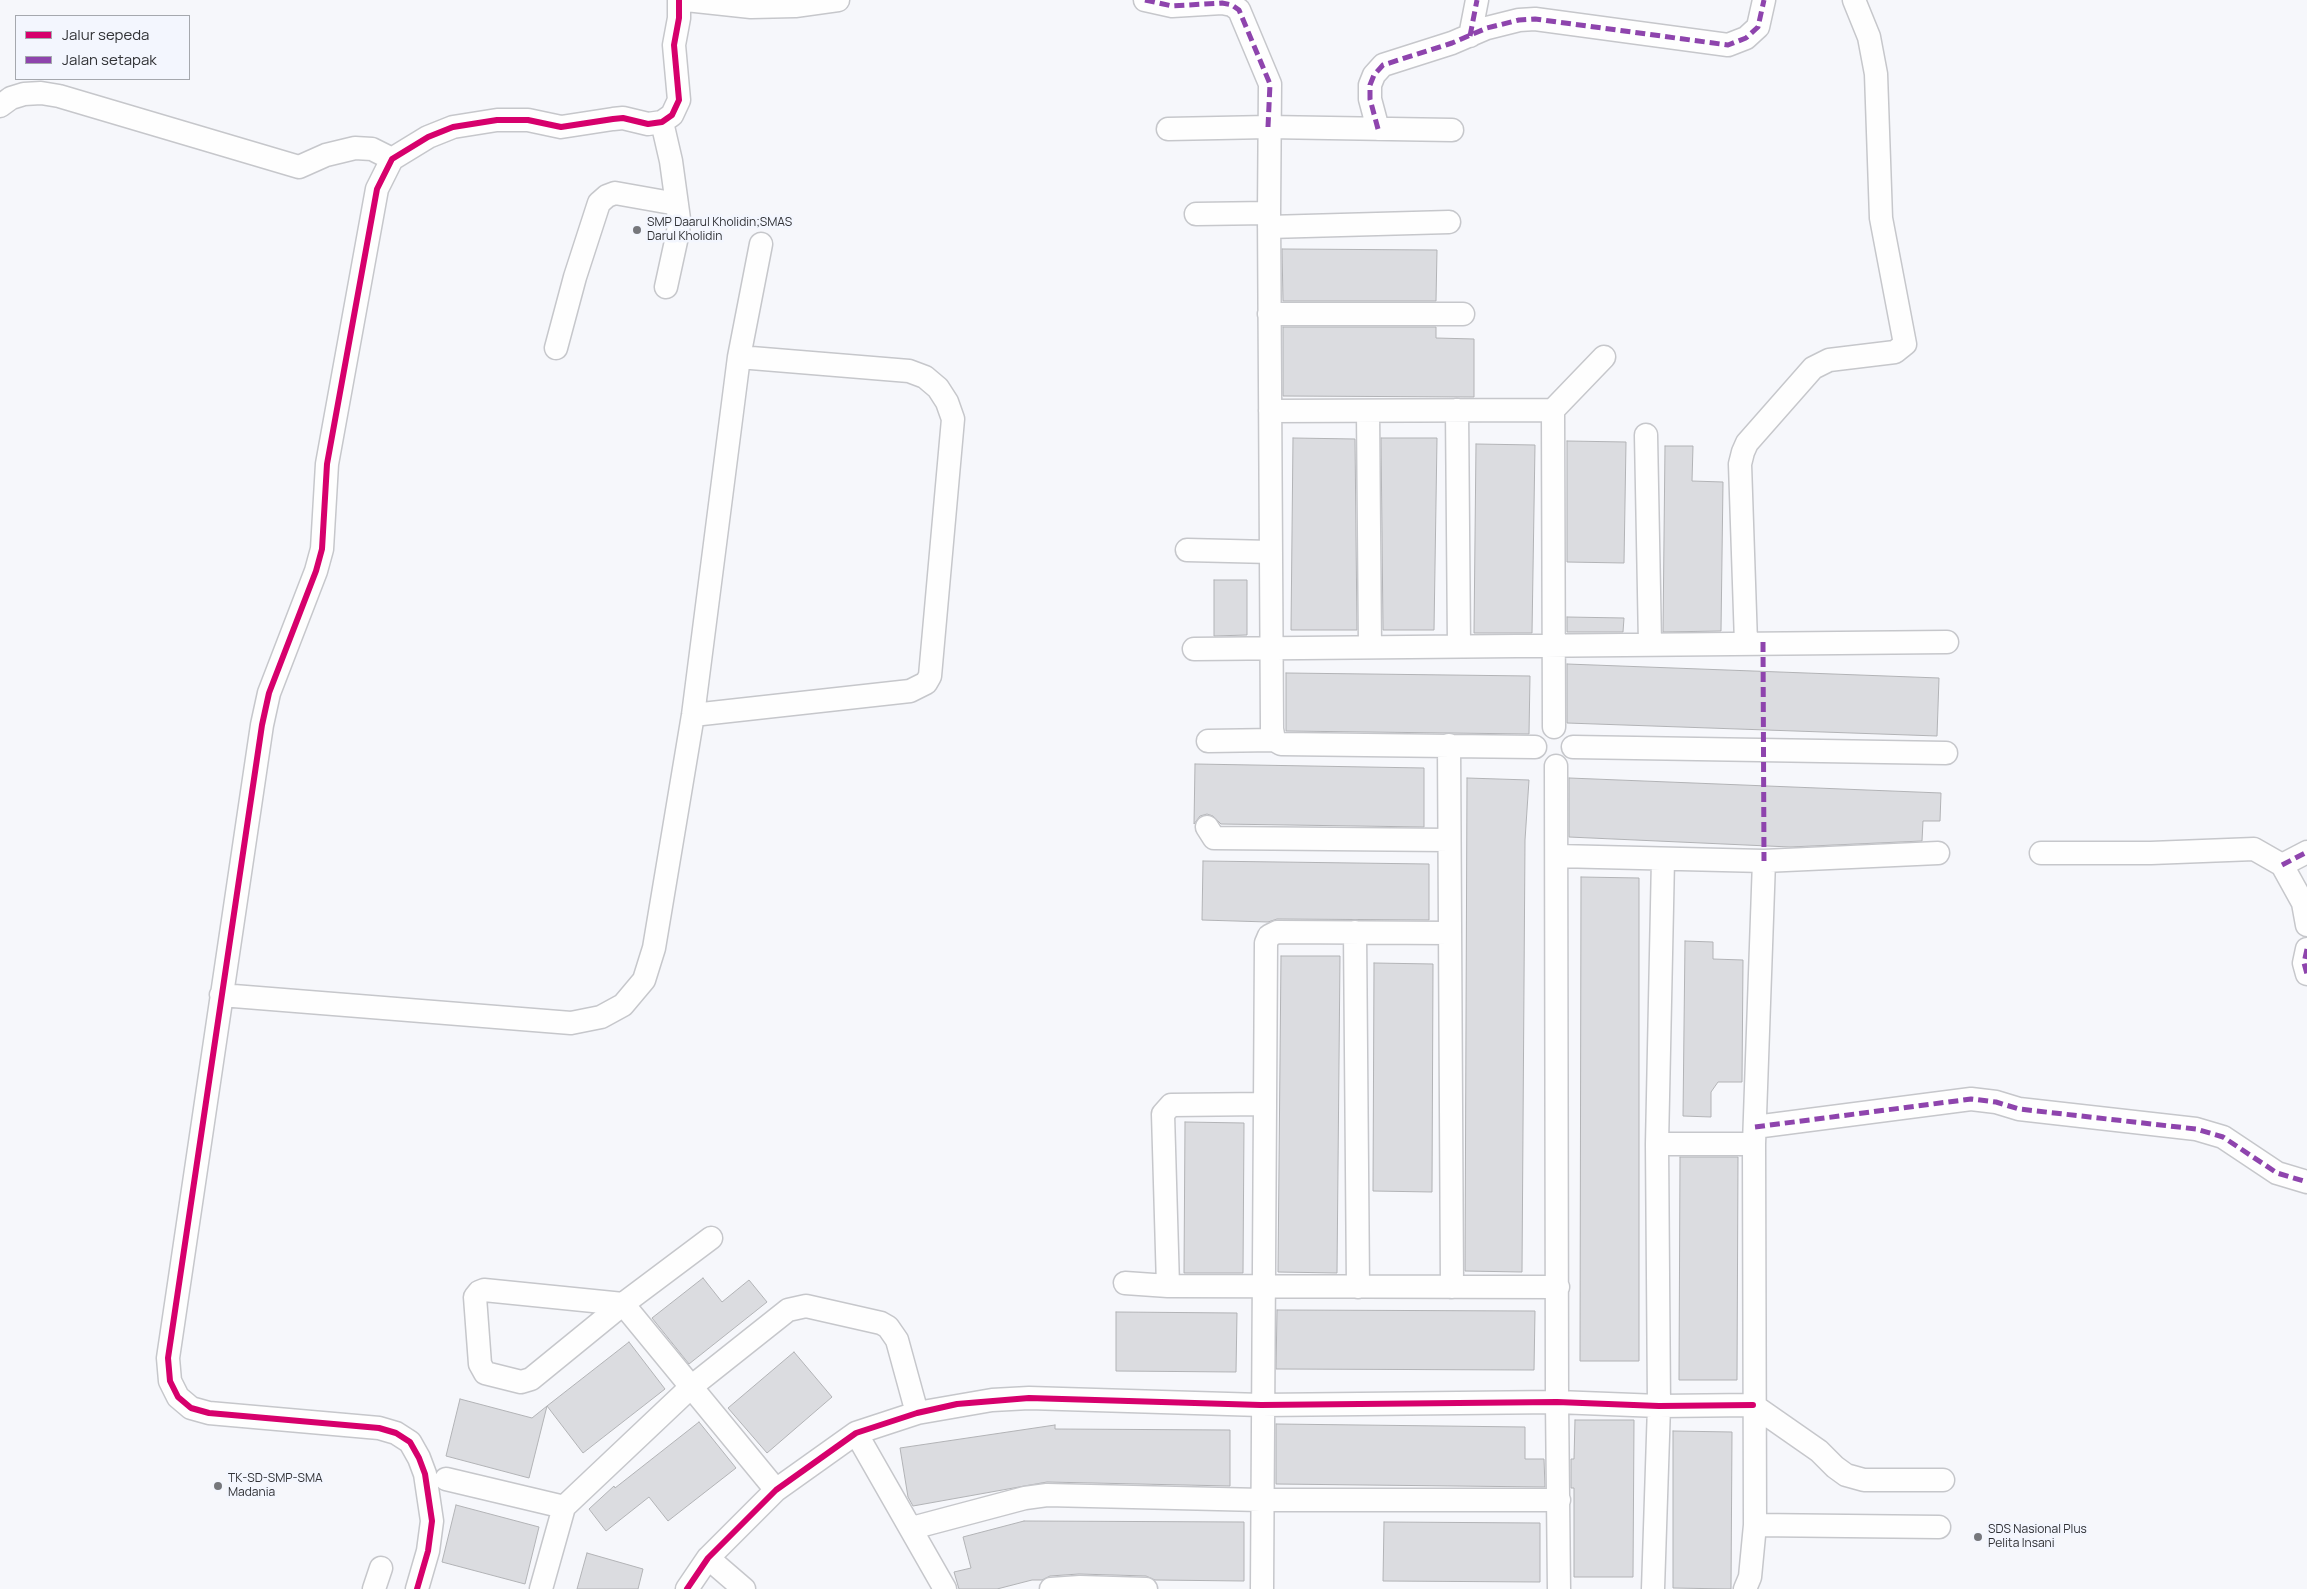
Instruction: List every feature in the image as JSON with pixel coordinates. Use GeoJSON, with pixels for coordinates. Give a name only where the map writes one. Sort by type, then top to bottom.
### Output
{"type":"FeatureCollection","features":[{"type":"Feature","properties":{"kind":"street"},"geometry":{"type":"LineString","coordinates":[[417,1589],[428,1551],[432,1521],[425,1474],[410,1442],[396,1433],[379,1428],[208,1413],[191,1408],[178,1397],[170,1380],[168,1358],[262,725],[268,693],[316,571],[322,549],[327,464],[377,189],[392,159],[436,134],[453,127],[497,120],[528,120],[561,127],[623,118],[648,124],[662,122],[672,115],[678,100],[674,45],[679,18],[679,0]]}},
{"type":"Feature","properties":{"kind":"street"},"geometry":{"type":"LineString","coordinates":[[686,0],[751,7],[796,6],[838,0]]}},
{"type":"Feature","properties":{"kind":"street"},"geometry":{"type":"LineString","coordinates":[[1145,0],[1172,6],[1222,3],[1232,5],[1239,10],[1270,84],[1268,127],[1271,648],[1272,728],[1274,740]]}},
{"type":"Feature","properties":{"kind":"street"},"geometry":{"type":"LineString","coordinates":[[1470,36],[1477,0]]}},
{"type":"Feature","properties":{"kind":"street"},"geometry":{"type":"LineString","coordinates":[[1378,129],[1370,99],[1370,85],[1374,75],[1383,65],[1504,23],[1535,19],[1728,44],[1746,38],[1758,27],[1764,0]]}},
{"type":"Feature","properties":{"kind":"street"},"geometry":{"type":"LineString","coordinates":[[1746,643],[1740,464],[1747,444],[1813,368],[1829,360],[1895,352],[1904,344],[1905,336],[1881,218],[1876,74],[1869,37],[1854,0]]}},
{"type":"Feature","properties":{"kind":"street"},"geometry":{"type":"LineString","coordinates":[[0,106],[11,98],[24,94],[41,93],[59,96],[300,167],[326,155],[355,148],[372,149],[392,159]]}},
{"type":"Feature","properties":{"kind":"street"},"geometry":{"type":"LineString","coordinates":[[662,122],[677,204],[678,232],[666,286]]}},
{"type":"Feature","properties":{"kind":"street"},"geometry":{"type":"LineString","coordinates":[[1168,129],[1268,127],[1452,130]]}},
{"type":"Feature","properties":{"kind":"street"},"geometry":{"type":"LineString","coordinates":[[556,348],[575,277],[599,203],[614,193],[677,204]]}},
{"type":"Feature","properties":{"kind":"street"},"geometry":{"type":"LineString","coordinates":[[1196,214],[1269,220],[1448,222]]}},
{"type":"Feature","properties":{"kind":"street"},"geometry":{"type":"LineString","coordinates":[[221,995],[571,1023],[601,1017],[623,1005],[644,980],[654,948],[693,715],[739,358],[761,244]]}},
{"type":"Feature","properties":{"kind":"street"},"geometry":{"type":"LineString","coordinates":[[1269,314],[1463,314]]}},
{"type":"Feature","properties":{"kind":"street"},"geometry":{"type":"LineString","coordinates":[[693,715],[910,691],[926,683],[930,676],[953,420],[947,402],[938,388],[925,377],[909,371],[739,358]]}},
{"type":"Feature","properties":{"kind":"street"},"geometry":{"type":"LineString","coordinates":[[1554,728],[1553,410],[1604,358]]}},
{"type":"Feature","properties":{"kind":"street"},"geometry":{"type":"LineString","coordinates":[[1457,410],[1459,646]]}},
{"type":"Feature","properties":{"kind":"street"},"geometry":{"type":"LineString","coordinates":[[1270,411],[1553,410]]}},
{"type":"Feature","properties":{"kind":"street"},"geometry":{"type":"LineString","coordinates":[[1368,411],[1370,647]]}},
{"type":"Feature","properties":{"kind":"street"},"geometry":{"type":"LineString","coordinates":[[1646,435],[1650,644]]}},
{"type":"Feature","properties":{"kind":"street"},"geometry":{"type":"LineString","coordinates":[[1187,550],[1271,552]]}},
{"type":"Feature","properties":{"kind":"street"},"geometry":{"type":"LineString","coordinates":[[1194,649],[1947,642]]}},
{"type":"Feature","properties":{"kind":"street"},"geometry":{"type":"LineString","coordinates":[[1554,728],[1568,733],[1573,747],[1568,760],[1556,766],[1547,765],[1541,761],[1535,747],[1541,733],[1554,728]]}},
{"type":"Feature","properties":{"kind":"street"},"geometry":{"type":"LineString","coordinates":[[1208,741],[1274,740],[1281,744],[1535,747]]}},
{"type":"Feature","properties":{"kind":"street"},"geometry":{"type":"LineString","coordinates":[[1449,745],[1452,1287]]}},
{"type":"Feature","properties":{"kind":"street"},"geometry":{"type":"LineString","coordinates":[[1573,747],[1946,753]]}},
{"type":"Feature","properties":{"kind":"street"},"geometry":{"type":"LineString","coordinates":[[1556,766],[1559,1589]]}},
{"type":"Feature","properties":{"kind":"street"},"geometry":{"type":"LineString","coordinates":[[1207,827],[1214,838],[1449,840]]}},
{"type":"Feature","properties":{"kind":"street"},"geometry":{"type":"LineString","coordinates":[[2041,853],[2151,853],[2254,849],[2282,865],[2303,903],[2307,925]]}},
{"type":"Feature","properties":{"kind":"street"},"geometry":{"type":"LineString","coordinates":[[2282,865],[2307,852]]}},
{"type":"Feature","properties":{"kind":"street"},"geometry":{"type":"LineString","coordinates":[[1556,856],[1764,862],[1938,853]]}},
{"type":"Feature","properties":{"kind":"street"},"geometry":{"type":"LineString","coordinates":[[1653,1589],[1659,1406],[1657,1144],[1663,859]]}},
{"type":"Feature","properties":{"kind":"street"},"geometry":{"type":"LineString","coordinates":[[1745,1589],[1750,1577],[1755,1525],[1753,1405],[1754,1136],[1764,862]]}},
{"type":"Feature","properties":{"kind":"street"},"geometry":{"type":"LineString","coordinates":[[1262,1589],[1261,1500],[1266,943],[1270,936],[1277,932],[1450,933]]}},
{"type":"Feature","properties":{"kind":"street"},"geometry":{"type":"LineString","coordinates":[[1355,932],[1358,1287]]}},
{"type":"Feature","properties":{"kind":"street"},"geometry":{"type":"LineString","coordinates":[[2307,949],[2304,962],[2307,974]]}},
{"type":"Feature","properties":{"kind":"street"},"geometry":{"type":"LineString","coordinates":[[1657,1144],[1754,1136],[1971,1099],[1996,1102],[2019,1109],[2196,1129],[2222,1137],[2277,1173],[2307,1182]]}},
{"type":"Feature","properties":{"kind":"street"},"geometry":{"type":"LineString","coordinates":[[1168,1286],[1163,1114],[1171,1105],[1264,1104]]}},
{"type":"Feature","properties":{"kind":"street"},"geometry":{"type":"LineString","coordinates":[[711,1238],[622,1304],[526,1381],[521,1382],[485,1373],[482,1370],[475,1297],[479,1292],[484,1290],[622,1304],[776,1490]]}},
{"type":"Feature","properties":{"kind":"street"},"geometry":{"type":"LineString","coordinates":[[1125,1283],[1168,1286],[1264,1287],[1558,1287]]}},
{"type":"Feature","properties":{"kind":"street"},"geometry":{"type":"LineString","coordinates":[[541,1589],[564,1507],[691,1386],[788,1310],[806,1306],[881,1323],[888,1327],[897,1340],[918,1413]]}},
{"type":"Feature","properties":{"kind":"street"},"geometry":{"type":"LineString","coordinates":[[687,1589],[708,1558],[776,1490],[856,1433],[918,1413],[957,1404],[1029,1398],[1262,1406],[1557,1402],[1659,1406],[1753,1405],[1818,1451],[1846,1475],[1864,1480],[1944,1480]]}},
{"type":"Feature","properties":{"kind":"street"},"geometry":{"type":"LineString","coordinates":[[856,1433],[912,1528],[945,1589]]}},
{"type":"Feature","properties":{"kind":"street"},"geometry":{"type":"LineString","coordinates":[[446,1479],[564,1507]]}},
{"type":"Feature","properties":{"kind":"street"},"geometry":{"type":"LineString","coordinates":[[912,1528],[1025,1498],[1047,1495],[1261,1500],[1559,1500]]}},
{"type":"Feature","properties":{"kind":"street"},"geometry":{"type":"LineString","coordinates":[[1755,1525],[1939,1527]]}},
{"type":"Feature","properties":{"kind":"street"},"geometry":{"type":"LineString","coordinates":[[708,1558],[744,1589]]}},
{"type":"Feature","properties":{"kind":"street"},"geometry":{"type":"LineString","coordinates":[[1051,1589],[1080,1587],[1146,1589]]}},
{"type":"Feature","properties":{"kind":"building"},"geometry":{"type":"Polygon","coordinates":[[[1282,249],[1437,250],[1436,301],[1283,301],[1282,249]]]}},
{"type":"Feature","properties":{"kind":"building"},"geometry":{"type":"Polygon","coordinates":[[[1283,327],[1436,327],[1436,338],[1474,339],[1474,397],[1283,396],[1283,327]]]}},
{"type":"Feature","properties":{"kind":"building"},"geometry":{"type":"Polygon","coordinates":[[[1293,438],[1355,439],[1357,630],[1291,630],[1293,438]]]}},
{"type":"Feature","properties":{"kind":"building"},"geometry":{"type":"Polygon","coordinates":[[[1381,438],[1437,438],[1434,630],[1383,630],[1381,438]]]}},
{"type":"Feature","properties":{"kind":"building"},"geometry":{"type":"Polygon","coordinates":[[[1567,441],[1626,442],[1624,563],[1567,562],[1567,441]]]}},
{"type":"Feature","properties":{"kind":"building"},"geometry":{"type":"Polygon","coordinates":[[[1476,444],[1535,445],[1532,633],[1474,633],[1476,444]]]}},
{"type":"Feature","properties":{"kind":"building"},"geometry":{"type":"Polygon","coordinates":[[[1665,446],[1693,446],[1692,481],[1723,482],[1721,631],[1663,632],[1665,446]]]}},
{"type":"Feature","properties":{"kind":"building"},"geometry":{"type":"Polygon","coordinates":[[[1214,580],[1247,580],[1247,635],[1214,636],[1214,580]]]}},
{"type":"Feature","properties":{"kind":"building"},"geometry":{"type":"Polygon","coordinates":[[[1567,617],[1624,618],[1623,632],[1567,632],[1567,617]]]}},
{"type":"Feature","properties":{"kind":"building"},"geometry":{"type":"Polygon","coordinates":[[[1567,664],[1939,678],[1937,736],[1567,723],[1567,664]]]}},
{"type":"Feature","properties":{"kind":"building"},"geometry":{"type":"Polygon","coordinates":[[[1286,673],[1530,676],[1529,734],[1286,731],[1286,673]]]}},
{"type":"Feature","properties":{"kind":"building"},"geometry":{"type":"Polygon","coordinates":[[[1195,764],[1424,768],[1424,827],[1221,824],[1213,816],[1207,814],[1200,816],[1194,824],[1195,764]]]}},
{"type":"Feature","properties":{"kind":"building"},"geometry":{"type":"Polygon","coordinates":[[[1467,778],[1529,780],[1525,840],[1522,1272],[1465,1271],[1467,778]]]}},
{"type":"Feature","properties":{"kind":"building"},"geometry":{"type":"Polygon","coordinates":[[[1569,778],[1941,793],[1940,821],[1923,821],[1922,841],[1790,847],[1569,837],[1569,778]]]}},
{"type":"Feature","properties":{"kind":"building"},"geometry":{"type":"Polygon","coordinates":[[[1203,861],[1429,864],[1429,920],[1277,919],[1268,922],[1202,920],[1203,861]]]}},
{"type":"Feature","properties":{"kind":"building"},"geometry":{"type":"Polygon","coordinates":[[[1581,877],[1639,878],[1639,1361],[1580,1361],[1581,877]]]}},
{"type":"Feature","properties":{"kind":"building"},"geometry":{"type":"Polygon","coordinates":[[[1685,941],[1713,942],[1713,959],[1743,960],[1742,1082],[1718,1082],[1711,1092],[1711,1117],[1683,1116],[1685,941]]]}},
{"type":"Feature","properties":{"kind":"building"},"geometry":{"type":"Polygon","coordinates":[[[1281,956],[1340,956],[1337,1273],[1278,1272],[1281,956]]]}},
{"type":"Feature","properties":{"kind":"building"},"geometry":{"type":"Polygon","coordinates":[[[1374,963],[1433,964],[1432,1192],[1373,1191],[1374,963]]]}},
{"type":"Feature","properties":{"kind":"building"},"geometry":{"type":"Polygon","coordinates":[[[1185,1122],[1244,1123],[1243,1273],[1184,1273],[1185,1122]]]}},
{"type":"Feature","properties":{"kind":"building"},"geometry":{"type":"Polygon","coordinates":[[[1680,1157],[1738,1157],[1737,1380],[1679,1380],[1680,1157]]]}},
{"type":"Feature","properties":{"kind":"building"},"geometry":{"type":"Polygon","coordinates":[[[703,1278],[722,1302],[749,1280],[767,1302],[689,1364],[652,1318],[703,1278]]]}},
{"type":"Feature","properties":{"kind":"building"},"geometry":{"type":"Polygon","coordinates":[[[1277,1310],[1535,1311],[1534,1370],[1276,1369],[1277,1310]]]}},
{"type":"Feature","properties":{"kind":"building"},"geometry":{"type":"Polygon","coordinates":[[[1116,1312],[1237,1313],[1236,1372],[1116,1371],[1116,1312]]]}},
{"type":"Feature","properties":{"kind":"building"},"geometry":{"type":"Polygon","coordinates":[[[629,1342],[665,1389],[583,1453],[547,1406],[629,1342]]]}},
{"type":"Feature","properties":{"kind":"building"},"geometry":{"type":"Polygon","coordinates":[[[794,1352],[832,1397],[767,1453],[728,1408],[794,1352]]]}},
{"type":"Feature","properties":{"kind":"building"},"geometry":{"type":"Polygon","coordinates":[[[460,1399],[532,1418],[547,1406],[529,1478],[446,1456],[460,1399]]]}},
{"type":"Feature","properties":{"kind":"building"},"geometry":{"type":"Polygon","coordinates":[[[1575,1420],[1634,1420],[1633,1577],[1574,1577],[1574,1488],[1571,1488],[1571,1459],[1574,1459],[1575,1420]]]}},
{"type":"Feature","properties":{"kind":"building"},"geometry":{"type":"Polygon","coordinates":[[[699,1422],[736,1468],[668,1521],[649,1497],[606,1531],[589,1509],[614,1486],[615,1488],[699,1422]]]}},
{"type":"Feature","properties":{"kind":"building"},"geometry":{"type":"Polygon","coordinates":[[[1276,1424],[1525,1427],[1525,1459],[1544,1459],[1545,1487],[1276,1484],[1276,1424]]]}},
{"type":"Feature","properties":{"kind":"building"},"geometry":{"type":"Polygon","coordinates":[[[1055,1425],[1055,1429],[1230,1430],[1230,1486],[1047,1482],[913,1506],[908,1497],[900,1448],[1055,1425]]]}},
{"type":"Feature","properties":{"kind":"building"},"geometry":{"type":"Polygon","coordinates":[[[1673,1431],[1732,1432],[1731,1589],[1673,1588],[1673,1431]]]}},
{"type":"Feature","properties":{"kind":"building"},"geometry":{"type":"Polygon","coordinates":[[[456,1505],[539,1527],[525,1584],[442,1562],[456,1505]]]}},
{"type":"Feature","properties":{"kind":"building"},"geometry":{"type":"Polygon","coordinates":[[[1024,1521],[1244,1522],[1244,1581],[1155,1580],[1146,1576],[1079,1574],[1050,1576],[1042,1580],[1032,1580],[997,1589],[959,1589],[954,1572],[971,1568],[963,1537],[1024,1521]]]}},
{"type":"Feature","properties":{"kind":"building"},"geometry":{"type":"Polygon","coordinates":[[[1384,1522],[1540,1523],[1540,1582],[1383,1581],[1384,1522]]]}},
{"type":"Feature","properties":{"kind":"building"},"geometry":{"type":"Polygon","coordinates":[[[587,1553],[643,1569],[638,1589],[577,1589],[587,1553]]]}},
{"type":"Feature","properties":{"kind":"marked path"},"geometry":{"type":"LineString","coordinates":[[1145,0],[1172,6],[1222,3],[1232,5],[1239,10],[1270,84],[1268,127]]}},
{"type":"Feature","properties":{"kind":"marked path"},"geometry":{"type":"LineString","coordinates":[[1470,36],[1477,0]]}},
{"type":"Feature","properties":{"kind":"marked path"},"geometry":{"type":"LineString","coordinates":[[1378,129],[1370,99],[1370,85],[1374,75],[1383,65],[1452,43],[1487,28],[1519,20],[1535,19],[1728,45],[1746,38],[1758,27],[1764,0]]}},
{"type":"Feature","properties":{"kind":"marked path"},"geometry":{"type":"LineString","coordinates":[[1763,642],[1764,861]]}},
{"type":"Feature","properties":{"kind":"marked path"},"geometry":{"type":"LineString","coordinates":[[2282,865],[2307,852]]}},
{"type":"Feature","properties":{"kind":"marked path"},"geometry":{"type":"LineString","coordinates":[[2307,949],[2304,963],[2307,974]]}},
{"type":"Feature","properties":{"kind":"marked path"},"geometry":{"type":"LineString","coordinates":[[1755,1127],[1971,1099],[1996,1102],[2019,1109],[2196,1129],[2223,1137],[2277,1173],[2307,1182]]}},
{"type":"Feature","properties":{"kind":"cycle path"},"geometry":{"type":"LineString","coordinates":[[417,1589],[428,1551],[432,1521],[425,1474],[410,1442],[396,1433],[379,1428],[209,1413],[191,1408],[178,1397],[170,1381],[168,1358],[262,725],[269,693],[316,571],[322,549],[327,464],[377,189],[392,159],[428,137],[453,127],[497,120],[528,120],[561,127],[623,118],[648,124],[662,122],[672,115],[679,100],[674,45],[679,18],[679,0]]}},
{"type":"Feature","properties":{"kind":"cycle path"},"geometry":{"type":"LineString","coordinates":[[687,1589],[708,1558],[776,1490],[856,1433],[917,1413],[957,1404],[1029,1398],[1261,1405],[1557,1402],[1659,1406],[1753,1405]]}},
{"type":"Feature","properties":{"kind":"place","name":"SMP Daarul Kholidin;SMAS Darul Kholidin"},"geometry":{"type":"Point","coordinates":[637,230]}},
{"type":"Feature","properties":{"kind":"place","name":"TK-SD-SMP-SMA Madania"},"geometry":{"type":"Point","coordinates":[218,1486]}},
{"type":"Feature","properties":{"kind":"place","name":"SDS Nasional Plus Pelita Insani"},"geometry":{"type":"Point","coordinates":[1978,1537]}}]}
